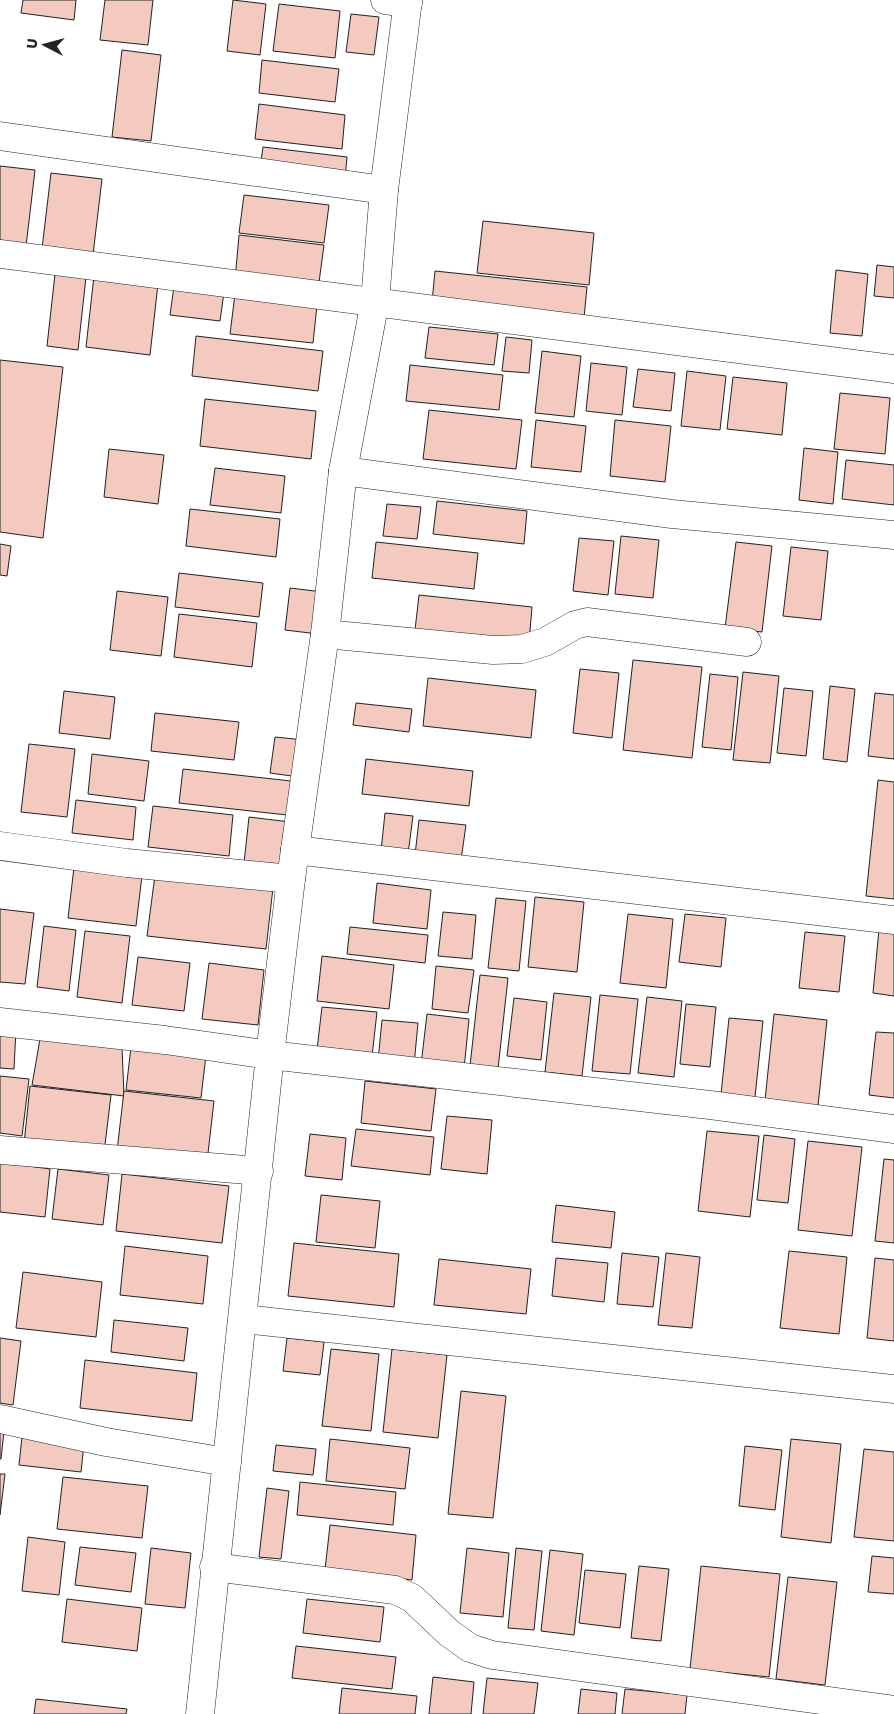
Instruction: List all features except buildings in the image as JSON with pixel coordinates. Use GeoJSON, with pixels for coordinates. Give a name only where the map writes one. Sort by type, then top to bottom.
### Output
{"type":"FeatureCollection","features":[{"type":"Feature","properties":{"kind":"street"},"geometry":{"type":"LineString","coordinates":[[200,1714],[214,1567],[291,879],[325,634],[343,470],[375,301],[400,1]]}},
{"type":"Feature","properties":{"kind":"street"},"geometry":{"type":"LineString","coordinates":[[0,136],[384,190]]}},
{"type":"Feature","properties":{"kind":"street"},"geometry":{"type":"LineString","coordinates":[[0,254],[894,369]]}},
{"type":"Feature","properties":{"kind":"street"},"geometry":{"type":"LineString","coordinates":[[343,470],[672,514],[894,535]]}},
{"type":"Feature","properties":{"kind":"street"},"geometry":{"type":"LineString","coordinates":[[325,634],[493,650],[522,649],[545,642],[575,624],[587,622],[747,642]]}},
{"type":"Feature","properties":{"kind":"street"},"geometry":{"type":"LineString","coordinates":[[0,846],[127,863],[291,879]]}},
{"type":"Feature","properties":{"kind":"street"},"geometry":{"type":"LineString","coordinates":[[295,850],[894,920]]}},
{"type":"Feature","properties":{"kind":"street"},"geometry":{"type":"LineString","coordinates":[[0,1022],[710,1105],[894,1129]]}},
{"type":"Feature","properties":{"kind":"street"},"geometry":{"type":"LineString","coordinates":[[0,1150],[259,1171]]}},
{"type":"Feature","properties":{"kind":"street"},"geometry":{"type":"LineString","coordinates":[[243,1319],[894,1389]]}},
{"type":"Feature","properties":{"kind":"street"},"geometry":{"type":"LineString","coordinates":[[0,1419],[106,1442],[226,1462]]}},
{"type":"Feature","properties":{"kind":"street"},"geometry":{"type":"LineString","coordinates":[[214,1567],[395,1590],[412,1598],[449,1633],[470,1648],[492,1655],[894,1710]]}}]}
